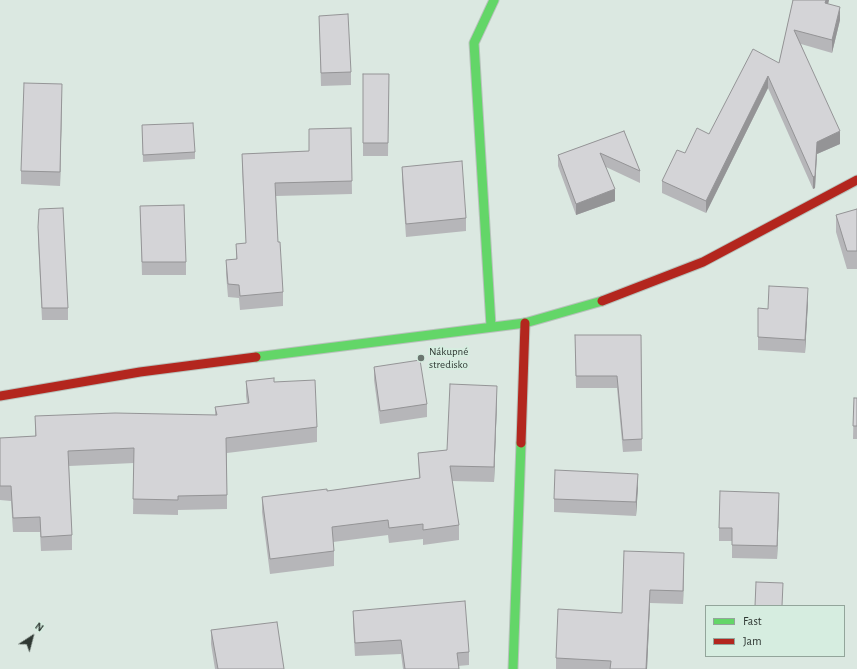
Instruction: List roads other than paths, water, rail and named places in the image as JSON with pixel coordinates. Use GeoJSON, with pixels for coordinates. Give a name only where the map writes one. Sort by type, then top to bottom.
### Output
{"type":"FeatureCollection","features":[{"type":"Feature","properties":{"kind":"street"},"geometry":{"type":"LineString","coordinates":[[491,326],[474,43],[494,0]]}},
{"type":"Feature","properties":{"kind":"street"},"geometry":{"type":"LineString","coordinates":[[0,396],[140,372],[491,326],[525,323],[589,306],[703,262],[857,180]]}},
{"type":"Feature","properties":{"kind":"street"},"geometry":{"type":"LineString","coordinates":[[513,669],[525,323]]}},
{"type":"Feature","properties":{"kind":"place","name":"Nákupné stredisko"},"geometry":{"type":"Point","coordinates":[421,358]}}]}
